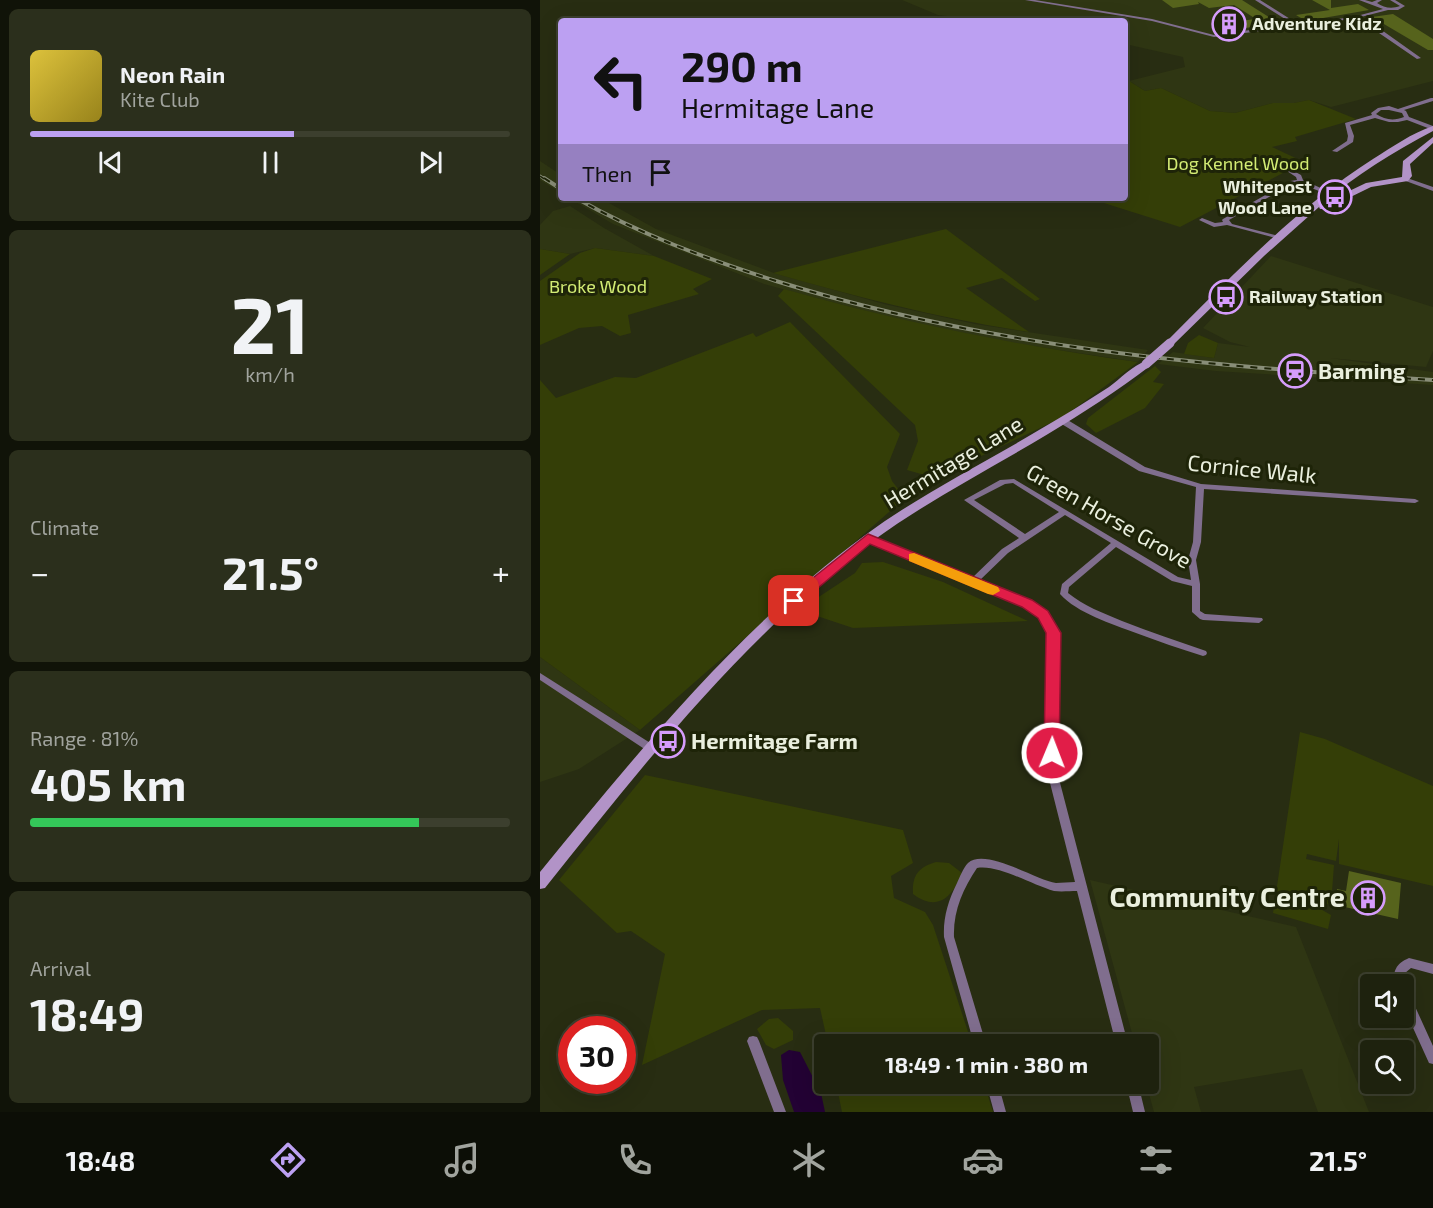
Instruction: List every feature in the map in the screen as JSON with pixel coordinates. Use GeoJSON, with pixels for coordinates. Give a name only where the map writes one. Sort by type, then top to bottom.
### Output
{"type":"FeatureCollection","features":[{"type":"Feature","properties":{"kind":"main road","name":"Hermitage Lane"},"geometry":{"type":"LineString","coordinates":[[540,883],[730,657],[868,539],[929,496],[1063,421],[1146,364],[1303,218],[1365,166],[1433,128]]}},
{"type":"Feature","properties":{"kind":"main road"},"geometry":{"type":"LineString","coordinates":[[1303,218],[1369,185],[1405,179],[1408,176],[1406,163],[1409,158],[1433,139]]}},
{"type":"Feature","properties":{"kind":"street"},"geometry":{"type":"LineString","coordinates":[[1027,0],[1152,20],[1214,36],[1353,18],[1378,5]]}},
{"type":"Feature","properties":{"kind":"street"},"geometry":{"type":"LineString","coordinates":[[1257,0],[1299,26]]}},
{"type":"Feature","properties":{"kind":"street"},"geometry":{"type":"LineString","coordinates":[[1362,0],[1388,9],[1400,8],[1399,1]]}},
{"type":"Feature","properties":{"kind":"street"},"geometry":{"type":"LineString","coordinates":[[1353,18],[1381,32],[1419,58]]}},
{"type":"Feature","properties":{"kind":"street"},"geometry":{"type":"LineString","coordinates":[[1375,116],[1374,112],[1380,109],[1400,110],[1433,99]]}},
{"type":"Feature","properties":{"kind":"street"},"geometry":{"type":"LineString","coordinates":[[1400,110],[1407,117],[1433,128]]}},
{"type":"Feature","properties":{"kind":"street"},"geometry":{"type":"LineString","coordinates":[[1335,151],[1350,142],[1352,136],[1347,124],[1375,116],[1391,121],[1407,117]]}},
{"type":"Feature","properties":{"kind":"street"},"geometry":{"type":"LineString","coordinates":[[1290,171],[1331,194]]}},
{"type":"Feature","properties":{"kind":"street"},"geometry":{"type":"LineString","coordinates":[[1227,223],[1227,217],[1301,177]]}},
{"type":"Feature","properties":{"kind":"street"},"geometry":{"type":"LineString","coordinates":[[1405,179],[1433,189]]}},
{"type":"Feature","properties":{"kind":"street"},"geometry":{"type":"LineString","coordinates":[[1202,220],[1214,225],[1227,223],[1281,238]]}},
{"type":"Feature","properties":{"kind":"street","name":"Cornice Walk"},"geometry":{"type":"LineString","coordinates":[[1063,421],[1142,469],[1200,486],[1414,501]]}},
{"type":"Feature","properties":{"kind":"street","name":"Green Horse Grove"},"geometry":{"type":"LineString","coordinates":[[1025,538],[968,500],[1009,480],[1174,579],[1196,584]]}},
{"type":"Feature","properties":{"kind":"street"},"geometry":{"type":"LineString","coordinates":[[1200,486],[1197,542],[1191,560],[1196,584],[1198,615],[1259,620]]}},
{"type":"Feature","properties":{"kind":"street"},"geometry":{"type":"LineString","coordinates":[[973,582],[1005,551],[1065,512]]}},
{"type":"Feature","properties":{"kind":"street"},"geometry":{"type":"LineString","coordinates":[[868,539],[1027,604],[1043,615],[1052,627],[1052,764],[1080,886],[1119,1034]]}},
{"type":"Feature","properties":{"kind":"street"},"geometry":{"type":"LineString","coordinates":[[1116,543],[1065,586],[1064,594],[1070,601],[1109,618],[1203,653]]}},
{"type":"Feature","properties":{"kind":"street"},"geometry":{"type":"LineString","coordinates":[[540,676],[652,749]]}},
{"type":"Feature","properties":{"kind":"street"},"geometry":{"type":"LineString","coordinates":[[977,1034],[949,937],[947,920],[973,865],[986,863],[1056,887],[1080,886]]}},
{"type":"Feature","properties":{"kind":"street"},"geometry":{"type":"LineString","coordinates":[[1400,974],[1409,963],[1433,969]]}},
{"type":"Feature","properties":{"kind":"street"},"geometry":{"type":"LineString","coordinates":[[1414,1017],[1433,1059]]}},
{"type":"Feature","properties":{"kind":"street"},"geometry":{"type":"LineString","coordinates":[[753,1041],[780,1112]]}},
{"type":"Feature","properties":{"kind":"street"},"geometry":{"type":"LineString","coordinates":[[995,1094],[1000,1112]]}},
{"type":"Feature","properties":{"kind":"street"},"geometry":{"type":"LineString","coordinates":[[1135,1094],[1139,1112]]}},
{"type":"Feature","properties":{"kind":"shaded area"},"geometry":{"type":"Polygon","coordinates":[[[902,0],[1433,0],[1433,81],[1331,107],[1309,100],[1273,103],[1235,113],[1210,111],[1161,88],[1145,91],[1129,81],[1185,67],[1183,57],[1128,45],[1128,18],[964,18],[938,15],[902,0]]]}},
{"type":"Feature","properties":{"kind":"shaded area"},"geometry":{"type":"Polygon","coordinates":[[[540,161],[558,173],[558,191],[540,180],[540,161]]]}},
{"type":"Feature","properties":{"kind":"shaded area"},"geometry":{"type":"Polygon","coordinates":[[[574,201],[605,201],[656,229],[774,273],[884,304],[975,324],[1148,350],[1138,362],[1006,342],[917,324],[764,284],[613,224],[574,201]]]}},
{"type":"Feature","properties":{"kind":"shaded area"},"geometry":{"type":"Polygon","coordinates":[[[570,206],[654,256],[595,248],[570,254],[540,249],[540,225],[553,211],[570,206]]]}},
{"type":"Feature","properties":{"kind":"shaded area"},"geometry":{"type":"Polygon","coordinates":[[[1271,256],[1433,307],[1433,351],[1426,367],[1330,358],[1433,372],[1433,385],[1216,371],[1158,364],[1173,352],[1214,358],[1218,343],[1250,347],[1230,342],[1203,328],[1271,256]]]}},
{"type":"Feature","properties":{"kind":"shaded area"},"geometry":{"type":"Polygon","coordinates":[[[540,657],[640,730],[579,769],[540,782],[540,657]]]}},
{"type":"Feature","properties":{"kind":"shaded area"},"geometry":{"type":"Polygon","coordinates":[[[1090,880],[1296,927],[1369,1112],[1318,1112],[1302,1069],[1194,1087],[1201,1112],[1154,1112],[1149,1094],[1159,1094],[1159,1034],[1132,1034],[1090,880]]]}},
{"type":"Feature","properties":{"kind":"shaded area"},"geometry":{"type":"Polygon","coordinates":[[[789,1050],[800,1052],[814,1079],[814,1094],[821,1094],[825,1112],[794,1112],[783,1080],[781,1055],[789,1050]]]}},
{"type":"Feature","properties":{"kind":"green space","name":"Dog Kennel Wood"},"geometry":{"type":"Polygon","coordinates":[[[1128,81],[1145,91],[1161,88],[1210,111],[1235,113],[1273,103],[1309,100],[1356,119],[1295,137],[1297,141],[1272,147],[1304,162],[1180,227],[1098,201],[1128,201],[1128,81]]]}},
{"type":"Feature","properties":{"kind":"green space"},"geometry":{"type":"Polygon","coordinates":[[[946,229],[1040,299],[1035,301],[1002,278],[966,288],[1029,332],[900,307],[773,273],[946,229]]]}},
{"type":"Feature","properties":{"kind":"green space","name":"Broke Wood"},"geometry":{"type":"Polygon","coordinates":[[[595,248],[654,256],[712,279],[693,289],[699,294],[628,315],[631,333],[620,336],[602,326],[579,328],[540,345],[540,281],[580,253],[595,248]]]}},
{"type":"Feature","properties":{"kind":"green space"},"geometry":{"type":"Polygon","coordinates":[[[540,249],[570,254],[540,275],[540,249]]]}},
{"type":"Feature","properties":{"kind":"green space"},"geometry":{"type":"Polygon","coordinates":[[[784,289],[960,332],[1138,362],[1063,417],[935,478],[907,470],[918,441],[915,425],[778,296],[784,289]]]}},
{"type":"Feature","properties":{"kind":"green space"},"geometry":{"type":"Polygon","coordinates":[[[790,322],[900,434],[887,467],[892,481],[905,498],[640,730],[540,657],[540,380],[556,398],[615,377],[636,378],[753,333],[756,337],[790,322]]]}},
{"type":"Feature","properties":{"kind":"green space"},"geometry":{"type":"Polygon","coordinates":[[[1199,335],[1218,343],[1214,358],[1184,354],[1188,343],[1199,335]]]}},
{"type":"Feature","properties":{"kind":"green space"},"geometry":{"type":"Polygon","coordinates":[[[1155,366],[1161,372],[1153,382],[1164,384],[1145,408],[1096,433],[1086,424],[1088,418],[1155,366]]]}},
{"type":"Feature","properties":{"kind":"green space"},"geometry":{"type":"Polygon","coordinates":[[[883,562],[943,582],[1028,621],[853,628],[799,610],[855,573],[862,563],[883,562]]]}},
{"type":"Feature","properties":{"kind":"green space"},"geometry":{"type":"Polygon","coordinates":[[[1300,732],[1325,739],[1433,786],[1433,886],[1339,864],[1339,839],[1336,861],[1307,854],[1306,859],[1334,865],[1331,905],[1303,899],[1331,915],[1328,929],[1273,913],[1300,732]]]}},
{"type":"Feature","properties":{"kind":"green space"},"geometry":{"type":"Polygon","coordinates":[[[645,775],[903,830],[913,863],[891,876],[894,898],[925,912],[933,925],[969,1034],[826,1034],[820,1008],[762,1010],[642,1065],[665,954],[631,931],[617,933],[559,880],[645,775]]]}},
{"type":"Feature","properties":{"kind":"green space"},"geometry":{"type":"Polygon","coordinates":[[[936,862],[949,863],[962,873],[949,895],[937,902],[930,902],[913,894],[914,882],[917,873],[936,862]]]}},
{"type":"Feature","properties":{"kind":"green space"},"geometry":{"type":"Polygon","coordinates":[[[778,1018],[793,1031],[793,1040],[774,1049],[766,1045],[757,1029],[769,1019],[778,1018]]]}},
{"type":"Feature","properties":{"kind":"green space"},"geometry":{"type":"Polygon","coordinates":[[[838,1094],[987,1094],[993,1112],[842,1112],[838,1094]]]}},
{"type":"Feature","properties":{"kind":"building"},"geometry":{"type":"Polygon","coordinates":[[[1162,0],[1242,0],[1280,24],[1227,30],[1212,20],[1225,18],[1231,22],[1256,19],[1234,5],[1209,8],[1198,2],[1199,4],[1173,8],[1162,0]]]}},
{"type":"Feature","properties":{"kind":"building"},"geometry":{"type":"Polygon","coordinates":[[[1312,0],[1331,0],[1331,8],[1358,4],[1369,10],[1306,21],[1296,15],[1330,10],[1312,0]]]}},
{"type":"Feature","properties":{"kind":"building"},"geometry":{"type":"Polygon","coordinates":[[[1393,14],[1433,39],[1433,50],[1428,50],[1372,17],[1393,14]]]}},
{"type":"Feature","properties":{"kind":"building","name":"Community Centre"},"geometry":{"type":"Polygon","coordinates":[[[1349,871],[1401,883],[1398,919],[1336,905],[1337,889],[1346,891],[1349,871]]]}},
{"type":"Feature","properties":{"kind":"railway"},"geometry":{"type":"LineString","coordinates":[[540,176],[546,180]]}},
{"type":"Feature","properties":{"kind":"railway"},"geometry":{"type":"LineString","coordinates":[[544,178],[558,187]]}},
{"type":"Feature","properties":{"kind":"railway"},"geometry":{"type":"LineString","coordinates":[[582,201],[624,223],[724,264],[857,304],[938,323],[1102,351],[1184,361],[1433,380]]}},
{"type":"Feature","properties":{"kind":"slow traffic"},"geometry":{"type":"LineString","coordinates":[[914,557],[993,591]]}},
{"type":"Feature","properties":{"kind":"place","name":"Adventure Kidz"},"geometry":{"type":"Point","coordinates":[1229,24]}},
{"type":"Feature","properties":{"kind":"place","name":"Whitepost Wood Lane"},"geometry":{"type":"Point","coordinates":[1335,197]}},
{"type":"Feature","properties":{"kind":"place","name":"Railway Station"},"geometry":{"type":"Point","coordinates":[1226,297]}},
{"type":"Feature","properties":{"kind":"place","name":"Barming"},"geometry":{"type":"Point","coordinates":[1295,371]}},
{"type":"Feature","properties":{"kind":"place","name":"Hermitage Farm"},"geometry":{"type":"Point","coordinates":[668,741]}},
{"type":"Feature","properties":{"kind":"place","name":"Community Centre"},"geometry":{"type":"Point","coordinates":[1368,898]}},
{"type":"Feature","properties":{"kind":"route"},"geometry":{"type":"LineString","coordinates":[[794,601],[868,539],[1036,609],[1048,620],[1053,633],[1052,753]]}}]}
